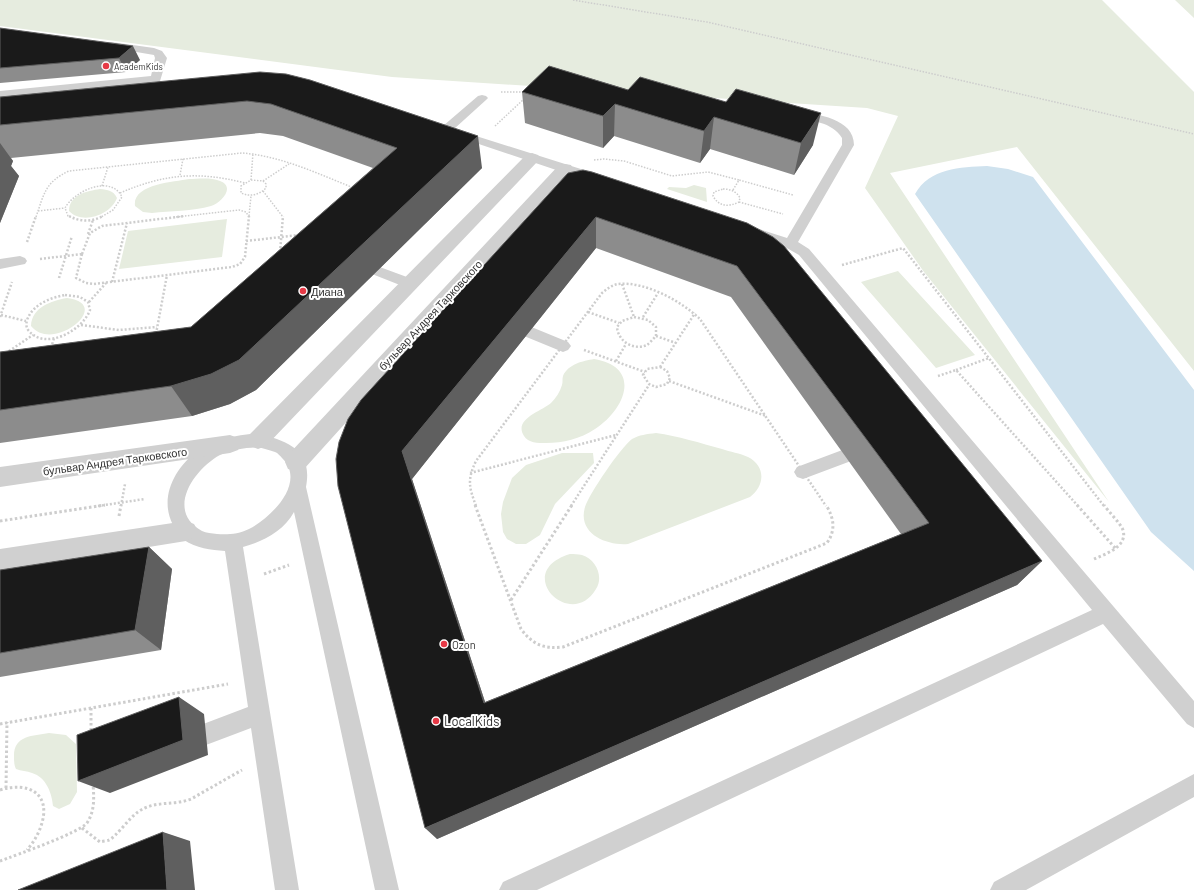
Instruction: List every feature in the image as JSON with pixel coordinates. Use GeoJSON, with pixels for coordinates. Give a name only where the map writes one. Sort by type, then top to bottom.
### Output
{"type":"FeatureCollection","features":[{"type":"Feature","properties":{"kind":"street"},"geometry":{"type":"LineString","coordinates":[[258,440],[532,158]]}},
{"type":"Feature","properties":{"kind":"street","name":"бульвар Андрея Тарковского"},"geometry":{"type":"LineString","coordinates":[[296,462],[452,301],[570,171]]}},
{"type":"Feature","properties":{"kind":"street","name":"бульвар Андрея Тарковского"},"geometry":{"type":"LineString","coordinates":[[0,477],[230,444]]}},
{"type":"Feature","properties":{"kind":"street"},"geometry":{"type":"LineString","coordinates":[[0,560],[186,531]]}},
{"type":"Feature","properties":{"kind":"lane"},"geometry":{"type":"LineString","coordinates":[[103,44],[150,50],[158,53],[161,58],[151,97]]}},
{"type":"Feature","properties":{"kind":"lane"},"geometry":{"type":"LineString","coordinates":[[0,94],[156,79]]}},
{"type":"Feature","properties":{"kind":"lane"},"geometry":{"type":"LineString","coordinates":[[447,129],[482,98]]}},
{"type":"Feature","properties":{"kind":"lane"},"geometry":{"type":"LineString","coordinates":[[785,111],[835,125],[848,134],[849,139],[848,145],[790,244]]}},
{"type":"Feature","properties":{"kind":"lane"},"geometry":{"type":"LineString","coordinates":[[432,124],[590,177]]}},
{"type":"Feature","properties":{"kind":"lane"},"geometry":{"type":"LineString","coordinates":[[744,229],[790,244],[804,252],[914,385],[936,422],[1070,570],[1194,718]]}},
{"type":"Feature","properties":{"kind":"lane"},"geometry":{"type":"LineString","coordinates":[[0,264],[20,261]]}},
{"type":"Feature","properties":{"kind":"lane"},"geometry":{"type":"LineString","coordinates":[[378,271],[410,284]]}},
{"type":"Feature","properties":{"kind":"lane"},"geometry":{"type":"LineString","coordinates":[[529,332],[566,345]]}},
{"type":"Feature","properties":{"kind":"lane"},"geometry":{"type":"LineString","coordinates":[[298,488],[292,503],[282,517],[251,537],[233,542],[206,541],[186,531],[178,519],[175,505],[177,490],[185,475],[197,462],[212,451],[230,444],[258,440],[268,442],[285,449],[296,462],[299,474],[298,488],[386,890]]}},
{"type":"Feature","properties":{"kind":"lane"},"geometry":{"type":"LineString","coordinates":[[803,472],[845,456]]}},
{"type":"Feature","properties":{"kind":"lane"},"geometry":{"type":"LineString","coordinates":[[233,542],[287,890]]}},
{"type":"Feature","properties":{"kind":"lane"},"geometry":{"type":"LineString","coordinates":[[511,890],[1106,613]]}},
{"type":"Feature","properties":{"kind":"lane"},"geometry":{"type":"LineString","coordinates":[[206,734],[259,714]]}},
{"type":"Feature","properties":{"kind":"lane"},"geometry":{"type":"LineString","coordinates":[[1002,890],[1194,785]]}},
{"type":"Feature","properties":{"kind":"path"},"geometry":{"type":"LineString","coordinates":[[573,0],[707,22],[1194,134]]}},
{"type":"Feature","properties":{"kind":"path"},"geometry":{"type":"LineString","coordinates":[[482,98],[500,92],[531,92]]}},
{"type":"Feature","properties":{"kind":"path"},"geometry":{"type":"LineString","coordinates":[[480,140],[525,98]]}},
{"type":"Feature","properties":{"kind":"path"},"geometry":{"type":"LineString","coordinates":[[251,180],[253,153]]}},
{"type":"Feature","properties":{"kind":"path"},"geometry":{"type":"LineString","coordinates":[[26,321],[0,316],[46,188],[58,176],[69,171],[253,153],[269,156],[290,163],[349,186],[354,191]]}},
{"type":"Feature","properties":{"kind":"path"},"geometry":{"type":"LineString","coordinates":[[180,175],[183,159]]}},
{"type":"Feature","properties":{"kind":"path"},"geometry":{"type":"LineString","coordinates":[[570,171],[598,159],[619,159],[671,176],[684,176],[707,172],[815,201]]}},
{"type":"Feature","properties":{"kind":"path"},"geometry":{"type":"LineString","coordinates":[[263,181],[266,184],[266,188],[263,191],[251,196],[241,193],[241,186],[245,182],[251,180],[263,181],[290,163]]}},
{"type":"Feature","properties":{"kind":"path"},"geometry":{"type":"LineString","coordinates":[[102,186],[108,167]]}},
{"type":"Feature","properties":{"kind":"path"},"geometry":{"type":"LineString","coordinates":[[120,193],[149,181],[180,175],[213,175],[245,182]]}},
{"type":"Feature","properties":{"kind":"path"},"geometry":{"type":"LineString","coordinates":[[733,190],[739,180]]}},
{"type":"Feature","properties":{"kind":"path"},"geometry":{"type":"LineString","coordinates":[[94,187],[110,187],[120,193],[122,197],[116,208],[102,217],[85,221],[72,219],[65,212],[67,203],[78,193],[94,187]]}},
{"type":"Feature","properties":{"kind":"path"},"geometry":{"type":"LineString","coordinates":[[739,202],[740,198],[733,190],[719,189],[714,192],[713,196],[715,201],[727,206],[734,205],[739,202],[804,221]]}},
{"type":"Feature","properties":{"kind":"path"},"geometry":{"type":"LineString","coordinates":[[263,191],[282,214],[280,258]]}},
{"type":"Feature","properties":{"kind":"path"},"geometry":{"type":"LineString","coordinates":[[93,220],[76,278],[86,284],[107,283],[235,266],[243,261],[245,257],[251,196]]}},
{"type":"Feature","properties":{"kind":"path"},"geometry":{"type":"LineString","coordinates":[[38,211],[65,208]]}},
{"type":"Feature","properties":{"kind":"path"},"geometry":{"type":"LineString","coordinates":[[88,235],[102,226],[127,223],[239,210],[246,212],[249,216]]}},
{"type":"Feature","properties":{"kind":"path"},"geometry":{"type":"LineString","coordinates":[[112,282],[127,223]]}},
{"type":"Feature","properties":{"kind":"path"},"geometry":{"type":"LineString","coordinates":[[246,241],[303,234]]}},
{"type":"Feature","properties":{"kind":"path"},"geometry":{"type":"LineString","coordinates":[[59,278],[72,236]]}},
{"type":"Feature","properties":{"kind":"path"},"geometry":{"type":"LineString","coordinates":[[819,271],[903,248],[1123,530],[1124,538],[1116,549],[1070,570]]}},
{"type":"Feature","properties":{"kind":"path"},"geometry":{"type":"LineString","coordinates":[[20,261],[82,254]]}},
{"type":"Feature","properties":{"kind":"path"},"geometry":{"type":"LineString","coordinates":[[155,339],[167,275]]}},
{"type":"Feature","properties":{"kind":"path"},"geometry":{"type":"LineString","coordinates":[[89,302],[107,283]]}},
{"type":"Feature","properties":{"kind":"path"},"geometry":{"type":"LineString","coordinates":[[622,284],[634,317]]}},
{"type":"Feature","properties":{"kind":"path"},"geometry":{"type":"LineString","coordinates":[[622,284],[638,286],[658,293],[682,303],[695,313],[829,510],[834,520],[835,529],[827,543],[563,647],[550,649],[537,645],[528,640],[521,629],[469,488],[470,474],[476,460],[566,345],[602,293],[610,287],[622,284]]}},
{"type":"Feature","properties":{"kind":"path"},"geometry":{"type":"LineString","coordinates":[[643,318],[658,293]]}},
{"type":"Feature","properties":{"kind":"path"},"geometry":{"type":"LineString","coordinates":[[75,295],[83,297],[89,302],[90,313],[81,325],[73,331],[54,338],[46,338],[32,335],[26,327],[26,321],[36,307],[55,297],[75,295]]}},
{"type":"Feature","properties":{"kind":"path"},"geometry":{"type":"LineString","coordinates":[[588,312],[619,323]]}},
{"type":"Feature","properties":{"kind":"path"},"geometry":{"type":"LineString","coordinates":[[660,367],[695,313]]}},
{"type":"Feature","properties":{"kind":"path"},"geometry":{"type":"LineString","coordinates":[[634,317],[648,320],[656,327],[656,336],[644,346],[638,347],[626,344],[616,335],[616,329],[619,323],[628,318],[634,317]]}},
{"type":"Feature","properties":{"kind":"path"},"geometry":{"type":"LineString","coordinates":[[81,325],[119,330],[157,327]]}},
{"type":"Feature","properties":{"kind":"path"},"geometry":{"type":"LineString","coordinates":[[6,353],[32,335]]}},
{"type":"Feature","properties":{"kind":"path"},"geometry":{"type":"LineString","coordinates":[[656,336],[676,343]]}},
{"type":"Feature","properties":{"kind":"path"},"geometry":{"type":"LineString","coordinates":[[50,351],[54,338]]}},
{"type":"Feature","properties":{"kind":"path"},"geometry":{"type":"LineString","coordinates":[[616,361],[626,344]]}},
{"type":"Feature","properties":{"kind":"path"},"geometry":{"type":"LineString","coordinates":[[579,348],[645,372]]}},
{"type":"Feature","properties":{"kind":"path"},"geometry":{"type":"LineString","coordinates":[[914,385],[989,358]]}},
{"type":"Feature","properties":{"kind":"path"},"geometry":{"type":"LineString","coordinates":[[660,367],[669,374],[669,381],[667,384],[658,387],[649,385],[644,379],[645,372],[651,368],[660,367]]}},
{"type":"Feature","properties":{"kind":"path"},"geometry":{"type":"LineString","coordinates":[[956,370],[1116,549]]}},
{"type":"Feature","properties":{"kind":"path"},"geometry":{"type":"LineString","coordinates":[[669,381],[766,416]]}},
{"type":"Feature","properties":{"kind":"path"},"geometry":{"type":"LineString","coordinates":[[510,600],[649,385]]}},
{"type":"Feature","properties":{"kind":"path"},"geometry":{"type":"LineString","coordinates":[[470,474],[617,435]]}},
{"type":"Feature","properties":{"kind":"path"},"geometry":{"type":"LineString","coordinates":[[113,542],[130,458]]}},
{"type":"Feature","properties":{"kind":"path"},"geometry":{"type":"LineString","coordinates":[[0,521],[145,499]]}},
{"type":"Feature","properties":{"kind":"path"},"geometry":{"type":"LineString","coordinates":[[239,582],[313,557]]}},
{"type":"Feature","properties":{"kind":"path"},"geometry":{"type":"LineString","coordinates":[[0,724],[254,679]]}},
{"type":"Feature","properties":{"kind":"path"},"geometry":{"type":"LineString","coordinates":[[91,708],[92,740]]}},
{"type":"Feature","properties":{"kind":"path"},"geometry":{"type":"LineString","coordinates":[[6,788],[7,722]]}},
{"type":"Feature","properties":{"kind":"path"},"geometry":{"type":"LineString","coordinates":[[82,828],[100,842],[110,840],[129,819],[139,811],[158,803],[183,802],[191,799],[266,757]]}},
{"type":"Feature","properties":{"kind":"path"},"geometry":{"type":"LineString","coordinates":[[0,861],[82,828],[88,824],[94,811],[93,779]]}},
{"type":"Feature","properties":{"kind":"path"},"geometry":{"type":"LineString","coordinates":[[0,790],[19,786],[32,788],[40,796],[44,807],[43,821],[37,836],[27,850]]}},
{"type":"Feature","properties":{"kind":"shaded area"},"geometry":{"type":"Polygon","coordinates":[[[0,0],[1102,0],[1194,92],[1194,371],[1017,147],[890,173],[1109,502],[924,272],[865,188],[898,116],[867,108],[392,77],[0,26],[0,0]]]}},
{"type":"Feature","properties":{"kind":"shaded area"},"geometry":{"type":"Polygon","coordinates":[[[1175,0],[1194,0],[1194,18],[1175,0]]]}},
{"type":"Feature","properties":{"kind":"shaded area"},"geometry":{"type":"Polygon","coordinates":[[[189,179],[208,179],[220,181],[225,184],[227,191],[219,202],[211,206],[197,209],[152,213],[143,212],[135,206],[136,199],[140,193],[155,185],[189,179]]]}},
{"type":"Feature","properties":{"kind":"shaded area"},"geometry":{"type":"Polygon","coordinates":[[[694,185],[706,188],[707,202],[667,189],[669,187],[686,188],[694,185]]]}},
{"type":"Feature","properties":{"kind":"shaded area"},"geometry":{"type":"Polygon","coordinates":[[[100,189],[112,192],[117,198],[109,209],[96,216],[88,218],[75,215],[69,211],[72,201],[75,198],[84,193],[100,189]]]}},
{"type":"Feature","properties":{"kind":"shaded area"},"geometry":{"type":"Polygon","coordinates":[[[227,219],[222,257],[119,269],[128,231],[227,219]]]}},
{"type":"Feature","properties":{"kind":"shaded area"},"geometry":{"type":"Polygon","coordinates":[[[898,271],[975,355],[936,368],[861,282],[898,271]]]}},
{"type":"Feature","properties":{"kind":"shaded area"},"geometry":{"type":"Polygon","coordinates":[[[67,298],[80,302],[85,309],[83,317],[75,325],[65,331],[53,334],[41,333],[31,326],[32,319],[35,314],[43,306],[67,298]]]}},
{"type":"Feature","properties":{"kind":"shaded area"},"geometry":{"type":"Polygon","coordinates":[[[594,359],[609,364],[619,371],[624,380],[624,390],[621,401],[606,421],[595,429],[571,440],[540,443],[528,440],[524,436],[522,430],[522,425],[525,420],[555,399],[561,388],[563,376],[568,369],[576,364],[594,359]]]}},
{"type":"Feature","properties":{"kind":"shaded area"},"geometry":{"type":"Polygon","coordinates":[[[656,433],[689,440],[748,457],[754,461],[760,471],[761,482],[759,487],[750,497],[628,544],[611,543],[603,540],[590,531],[585,524],[585,507],[592,492],[613,461],[632,439],[646,434],[656,433]]]}},
{"type":"Feature","properties":{"kind":"shaded area"},"geometry":{"type":"Polygon","coordinates":[[[562,453],[593,453],[594,463],[555,504],[540,535],[526,544],[516,544],[507,539],[503,532],[501,514],[503,502],[512,478],[526,465],[562,453]]]}},
{"type":"Feature","properties":{"kind":"shaded area"},"geometry":{"type":"Polygon","coordinates":[[[570,554],[578,554],[587,557],[595,564],[599,574],[596,589],[585,601],[573,604],[561,602],[552,594],[546,584],[546,573],[553,562],[570,554]]]}},
{"type":"Feature","properties":{"kind":"shaded area"},"geometry":{"type":"Polygon","coordinates":[[[49,733],[66,735],[76,744],[77,792],[70,804],[59,809],[53,806],[50,791],[45,782],[37,775],[16,769],[14,763],[15,749],[21,740],[31,736],[49,733]]]}},
{"type":"Feature","properties":{"kind":"water"},"geometry":{"type":"Polygon","coordinates":[[[987,166],[1008,169],[1033,177],[1194,390],[1194,571],[1151,532],[915,194],[921,185],[937,174],[956,168],[987,166]]]}},
{"type":"Feature","properties":{"kind":"building"},"geometry":{"type":"Polygon","coordinates":[[[0,28],[133,46],[119,58],[0,68],[0,28]]]}},
{"type":"Feature","properties":{"kind":"building"},"geometry":{"type":"Polygon","coordinates":[[[549,66],[628,90],[640,77],[726,102],[736,89],[821,113],[801,143],[714,117],[704,131],[615,104],[603,116],[522,92],[549,66]]]}},
{"type":"Feature","properties":{"kind":"building"},"geometry":{"type":"Polygon","coordinates":[[[260,72],[286,74],[310,80],[478,136],[239,360],[211,374],[171,386],[0,410],[0,352],[191,327],[397,148],[271,104],[247,101],[0,125],[0,97],[260,72]]]}},
{"type":"Feature","properties":{"kind":"building"},"geometry":{"type":"Polygon","coordinates":[[[583,170],[592,172],[747,223],[773,237],[784,246],[1042,561],[425,828],[338,486],[336,459],[339,442],[348,419],[361,400],[568,173],[583,170]],[[596,217],[402,451],[484,703],[929,523],[737,266],[596,217]]]}},
{"type":"Feature","properties":{"kind":"building"},"geometry":{"type":"Polygon","coordinates":[[[149,547],[135,630],[0,653],[0,570],[149,547]]]}},
{"type":"Feature","properties":{"kind":"building"},"geometry":{"type":"Polygon","coordinates":[[[179,697],[183,740],[78,781],[77,735],[179,697]]]}},
{"type":"Feature","properties":{"kind":"building"},"geometry":{"type":"Polygon","coordinates":[[[163,832],[167,890],[18,890],[163,832]]]}},
{"type":"Feature","properties":{"kind":"place","name":"AcademKids"},"geometry":{"type":"Point","coordinates":[106,66]}},
{"type":"Feature","properties":{"kind":"place","name":"Диана"},"geometry":{"type":"Point","coordinates":[303,291]}},
{"type":"Feature","properties":{"kind":"place","name":"Ozon"},"geometry":{"type":"Point","coordinates":[444,644]}},
{"type":"Feature","properties":{"kind":"place","name":"LocalKids"},"geometry":{"type":"Point","coordinates":[436,721]}}]}
